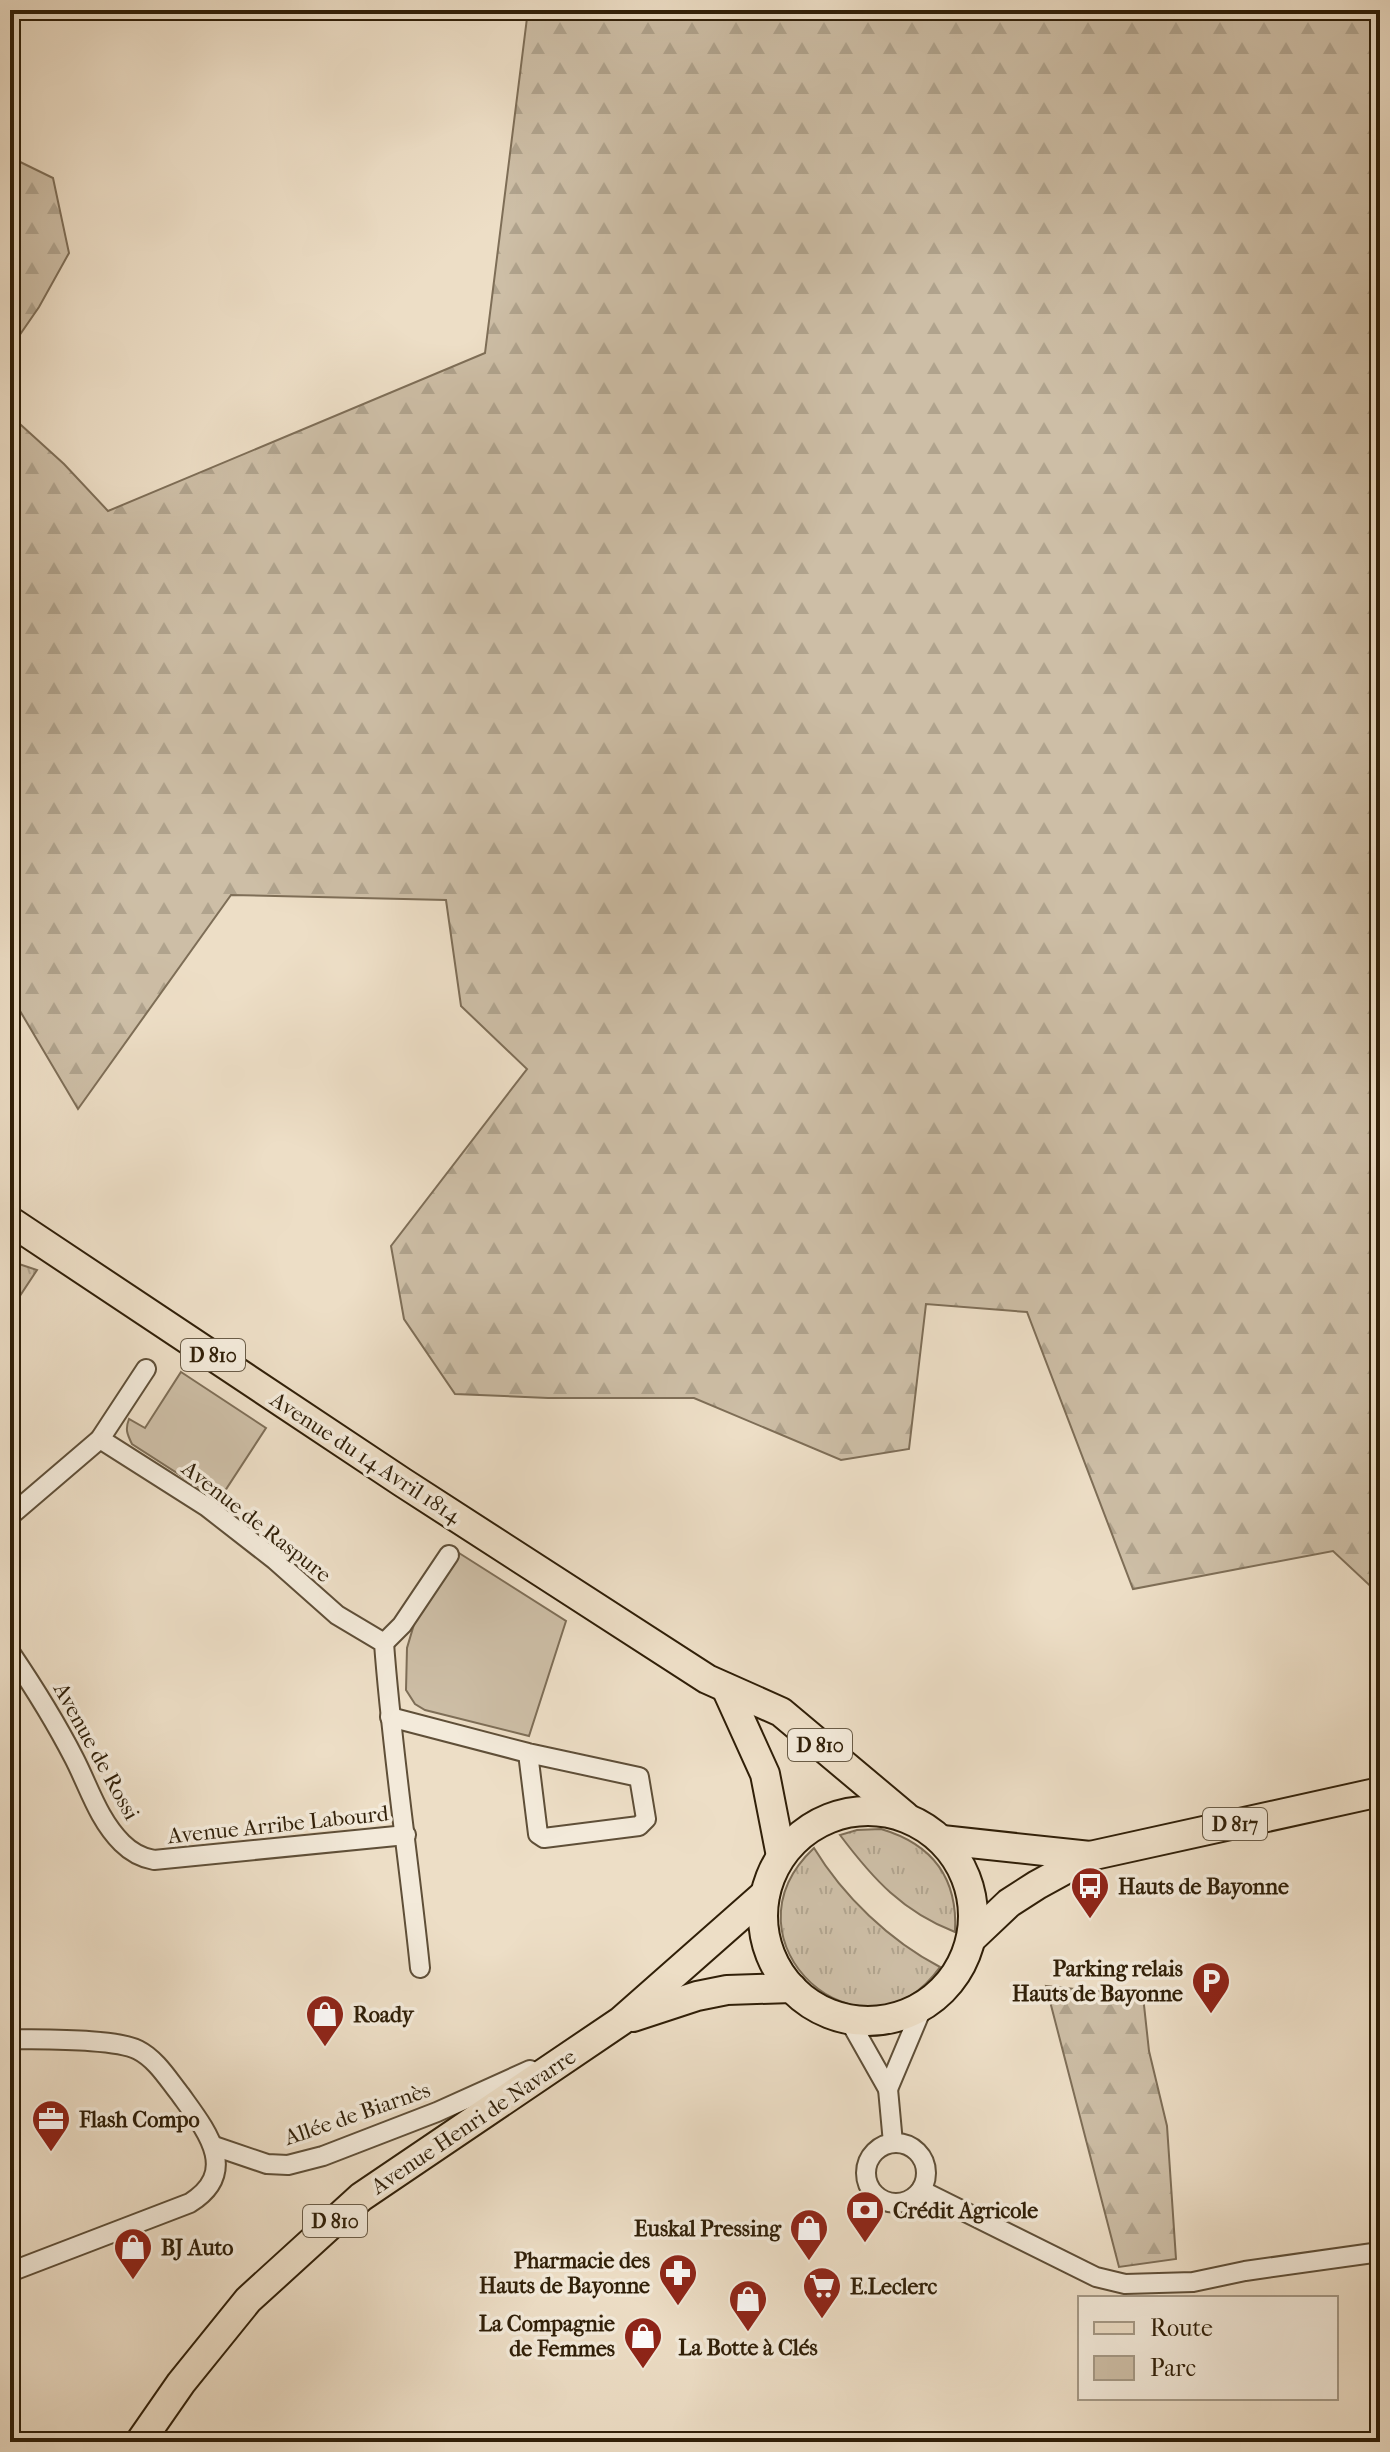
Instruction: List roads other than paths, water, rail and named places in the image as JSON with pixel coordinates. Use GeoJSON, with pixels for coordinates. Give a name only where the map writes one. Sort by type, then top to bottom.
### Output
{"type":"FeatureCollection","features":[{"type":"Feature","properties":{"kind":"main road","name":"Avenue du 14 Avril 1814"},"geometry":{"type":"LineString","coordinates":[[10,1221],[402,1482],[707,1679],[781,1712],[905,1816]]}},
{"type":"Feature","properties":{"kind":"main road","name":"D 810"},"geometry":{"type":"LineString","coordinates":[[726,1688],[765,1774],[781,1856]]}},
{"type":"Feature","properties":{"kind":"main road","name":"D 817"},"geometry":{"type":"LineString","coordinates":[[971,1939],[1009,1903],[1090,1856],[1380,1792]]}},
{"type":"Feature","properties":{"kind":"main road"},"geometry":{"type":"LineString","coordinates":[[876,1810],[905,1816],[942,1840],[963,1869],[973,1903],[971,1939],[951,1982],[923,2006],[900,2017],[875,2021],[849,2020],[828,2013],[809,2003],[792,1988],[773,1960],[764,1928],[765,1894],[781,1856],[798,1836],[820,1822],[847,1812],[876,1810]]}},
{"type":"Feature","properties":{"kind":"main road","name":"D 817"},"geometry":{"type":"LineString","coordinates":[[942,1840],[1090,1856]]}},
{"type":"Feature","properties":{"kind":"main road","name":"Avenue Henri de Navarre"},"geometry":{"type":"LineString","coordinates":[[140,2442],[181,2383],[248,2300],[361,2197],[621,2021],[765,1894]]}},
{"type":"Feature","properties":{"kind":"main road","name":"Avenue Henri de Navarre"},"geometry":{"type":"LineString","coordinates":[[621,2021],[697,1996],[727,1990],[792,1988]]}},
{"type":"Feature","properties":{"kind":"street"},"geometry":{"type":"LineString","coordinates":[[10,1516],[100,1439],[146,1369]]}},
{"type":"Feature","properties":{"kind":"street","name":"Avenue de Raspure"},"geometry":{"type":"LineString","coordinates":[[100,1439],[207,1507],[275,1560],[337,1615],[384,1643]]}},
{"type":"Feature","properties":{"kind":"street"},"geometry":{"type":"LineString","coordinates":[[449,1555],[402,1625],[384,1643],[390,1717],[528,1753],[639,1777],[646,1819],[639,1826],[544,1838],[538,1834],[528,1753]]}},
{"type":"Feature","properties":{"kind":"street","name":"Avenue de Rossi"},"geometry":{"type":"LineString","coordinates":[[10,1652],[74,1757],[102,1817],[123,1844],[142,1858],[154,1860]]}},
{"type":"Feature","properties":{"kind":"street","name":"Avenue Arribe Labourd"},"geometry":{"type":"LineString","coordinates":[[390,1717],[420,1968]]}},
{"type":"Feature","properties":{"kind":"street","name":"Avenue Arribe Labourd"},"geometry":{"type":"LineString","coordinates":[[154,1860],[406,1835]]}},
{"type":"Feature","properties":{"kind":"street"},"geometry":{"type":"LineString","coordinates":[[888,2089],[923,2006]]}},
{"type":"Feature","properties":{"kind":"street"},"geometry":{"type":"LineString","coordinates":[[849,2020],[888,2089],[893,2143]]}},
{"type":"Feature","properties":{"kind":"street"},"geometry":{"type":"LineString","coordinates":[[10,2039],[119,2044],[139,2050],[161,2068],[214,2146],[214,2175],[203,2195],[190,2203],[10,2272]]}},
{"type":"Feature","properties":{"kind":"street","name":"Allée de Biarnès"},"geometry":{"type":"LineString","coordinates":[[214,2146],[267,2164],[288,2165],[323,2156],[437,2112],[575,2051]]}},
{"type":"Feature","properties":{"kind":"street"},"geometry":{"type":"LineString","coordinates":[[893,2143],[912,2147],[924,2162],[925,2181],[921,2190],[907,2201],[880,2199],[869,2185],[866,2169],[872,2154],[893,2143]]}},
{"type":"Feature","properties":{"kind":"street"},"geometry":{"type":"LineString","coordinates":[[921,2190],[1096,2277],[1125,2284],[1193,2282],[1245,2271],[1380,2252]]}},
{"type":"Feature","properties":{"kind":"place","name":"Hauts de Bayonne"},"geometry":{"type":"Point","coordinates":[1090,1920]}},
{"type":"Feature","properties":{"kind":"place","name":"Parking relais Hauts de Bayonne"},"geometry":{"type":"Point","coordinates":[1211,2015]}},
{"type":"Feature","properties":{"kind":"place","name":"Roady"},"geometry":{"type":"Point","coordinates":[325,2048]}},
{"type":"Feature","properties":{"kind":"place","name":"Flash Compo"},"geometry":{"type":"Point","coordinates":[51,2153]}},
{"type":"Feature","properties":{"kind":"place","name":"Crédit Agricole"},"geometry":{"type":"Point","coordinates":[865,2244]}},
{"type":"Feature","properties":{"kind":"place","name":"Euskal Pressing"},"geometry":{"type":"Point","coordinates":[809,2262]}},
{"type":"Feature","properties":{"kind":"place","name":"BJ Auto"},"geometry":{"type":"Point","coordinates":[133,2281]}},
{"type":"Feature","properties":{"kind":"place","name":"Pharmacie des Hauts de Bayonne"},"geometry":{"type":"Point","coordinates":[678,2307]}},
{"type":"Feature","properties":{"kind":"place","name":"E.Leclerc"},"geometry":{"type":"Point","coordinates":[822,2320]}},
{"type":"Feature","properties":{"kind":"place","name":"La Botte à Clés"},"geometry":{"type":"Point","coordinates":[748,2333]}},
{"type":"Feature","properties":{"kind":"place","name":"La Compagnie de Femmes"},"geometry":{"type":"Point","coordinates":[643,2370]}}]}
